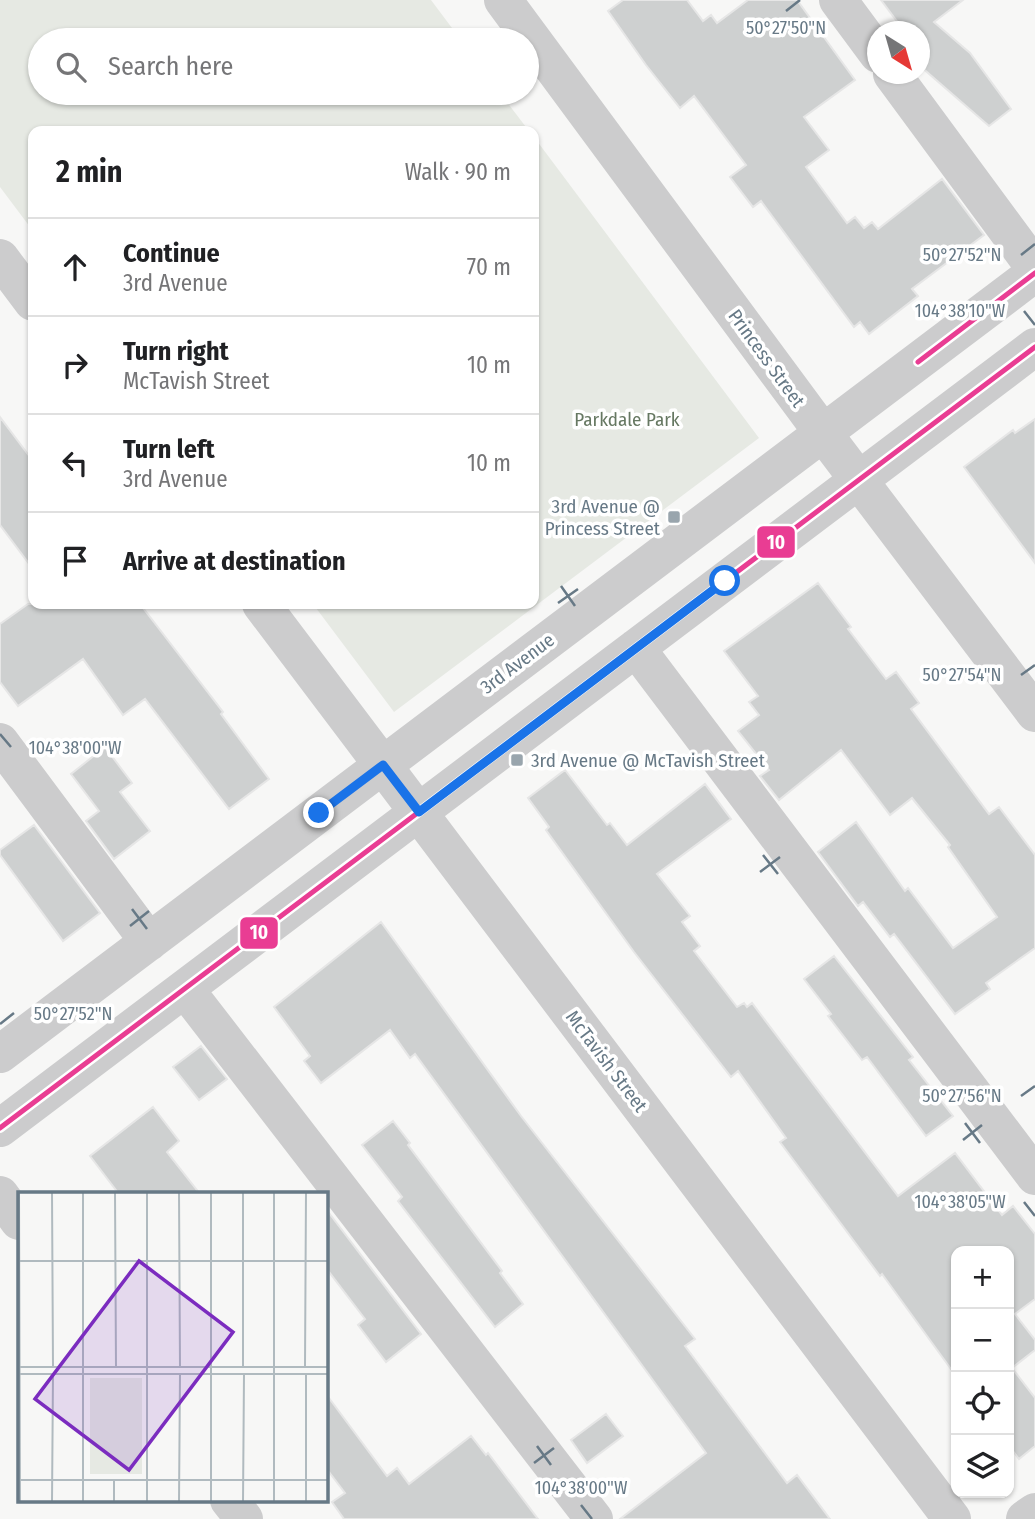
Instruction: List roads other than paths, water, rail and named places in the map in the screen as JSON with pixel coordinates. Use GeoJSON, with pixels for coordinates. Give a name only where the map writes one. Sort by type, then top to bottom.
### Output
{"type":"FeatureCollection","features":[{"type":"Feature","properties":{"kind":"street","name":"Princess Street"},"geometry":{"type":"LineString","coordinates":[[502,0],[523,28]]}},
{"type":"Feature","properties":{"kind":"street"},"geometry":{"type":"LineString","coordinates":[[838,0],[867,40]]}},
{"type":"Feature","properties":{"kind":"street","name":"Princess Street"},"geometry":{"type":"LineString","coordinates":[[539,50],[1035,713]]}},
{"type":"Feature","properties":{"kind":"street"},"geometry":{"type":"LineString","coordinates":[[899,84],[1035,271]]}},
{"type":"Feature","properties":{"kind":"street"},"geometry":{"type":"LineString","coordinates":[[0,258],[28,295]]}},
{"type":"Feature","properties":{"kind":"street","name":"3rd Avenue"},"geometry":{"type":"LineString","coordinates":[[0,1054],[1035,271]]}},
{"type":"Feature","properties":{"kind":"street"},"geometry":{"type":"LineString","coordinates":[[0,1128],[1035,347]]}},
{"type":"Feature","properties":{"kind":"street","name":"McTavish Street"},"geometry":{"type":"LineString","coordinates":[[265,609],[952,1519]]}},
{"type":"Feature","properties":{"kind":"street"},"geometry":{"type":"LineString","coordinates":[[636,648],[1035,1176]]}},
{"type":"Feature","properties":{"kind":"street"},"geometry":{"type":"LineString","coordinates":[[0,742],[149,942]]}},
{"type":"Feature","properties":{"kind":"street"},"geometry":{"type":"LineString","coordinates":[[185,989],[594,1519]]}},
{"type":"Feature","properties":{"kind":"street"},"geometry":{"type":"LineString","coordinates":[[0,1195],[18,1220]]}},
{"type":"Feature","properties":{"kind":"street"},"geometry":{"type":"LineString","coordinates":[[231,1502],[244,1519]]}},
{"type":"Feature","properties":{"kind":"street"},"geometry":{"type":"LineString","coordinates":[[1025,1519],[1035,1512]]}},
{"type":"Feature","properties":{"kind":"place","name":"3rd Avenue @ Princess Street"},"geometry":{"type":"Point","coordinates":[674,517]}},
{"type":"Feature","properties":{"kind":"place","name":"3rd Avenue @ McTavish Street"},"geometry":{"type":"Point","coordinates":[517,760]}},
{"type":"Feature","properties":{"kind":"park label","name":"Parkdale Park"},"geometry":{"type":"Point","coordinates":[627,419]}}]}
